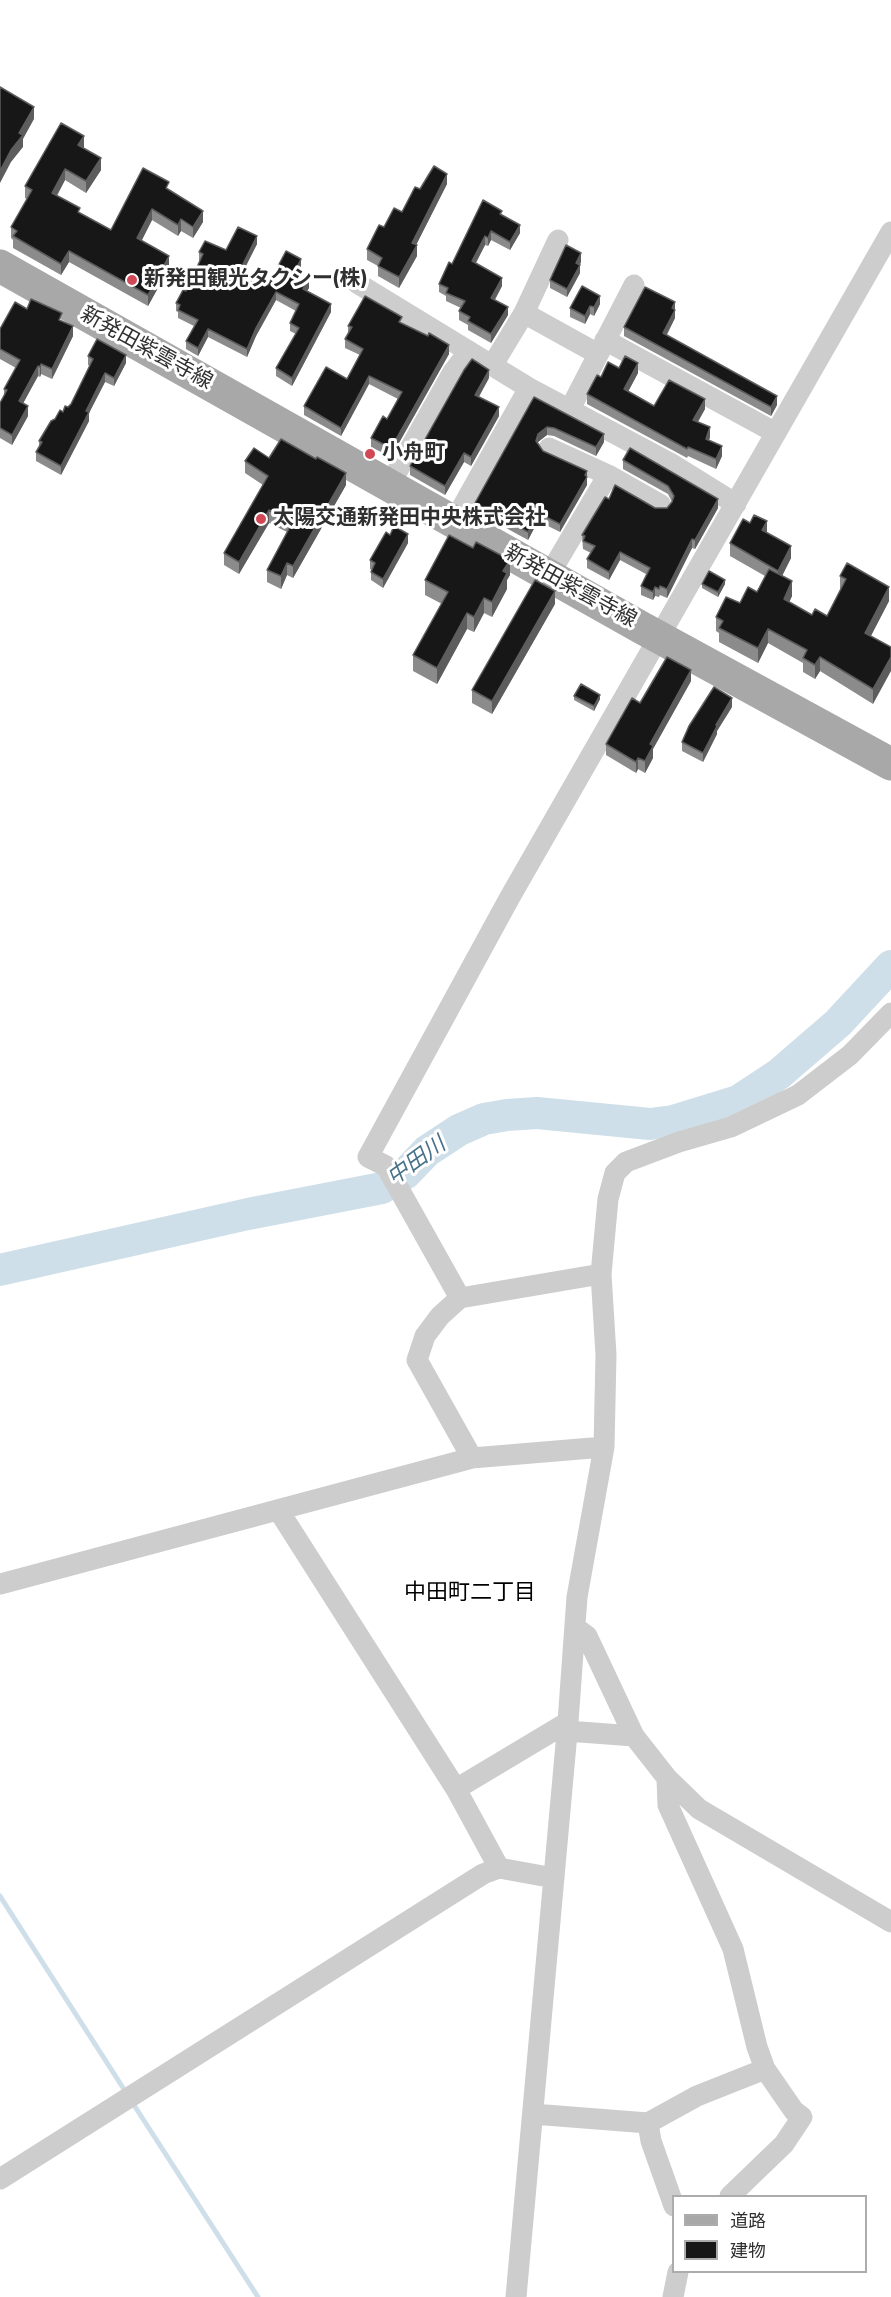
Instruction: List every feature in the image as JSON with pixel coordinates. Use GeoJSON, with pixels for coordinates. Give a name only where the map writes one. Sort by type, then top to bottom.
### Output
{"type":"FeatureCollection","features":[{"type":"Feature","properties":{"kind":"main road","name":"新発田紫雲寺線"},"geometry":{"type":"LineString","coordinates":[[0,267],[891,764]]}},
{"type":"Feature","properties":{"kind":"street"},"geometry":{"type":"LineString","coordinates":[[460,1298],[386,1166],[368,1157],[516,887],[891,232]]}},
{"type":"Feature","properties":{"kind":"street"},"geometry":{"type":"LineString","coordinates":[[492,366],[524,313],[558,240]]}},
{"type":"Feature","properties":{"kind":"street"},"geometry":{"type":"LineString","coordinates":[[357,283],[529,388],[661,458],[736,504]]}},
{"type":"Feature","properties":{"kind":"street"},"geometry":{"type":"LineString","coordinates":[[570,409],[634,285]]}},
{"type":"Feature","properties":{"kind":"street"},"geometry":{"type":"LineString","coordinates":[[524,313],[602,347],[776,433]]}},
{"type":"Feature","properties":{"kind":"street"},"geometry":{"type":"LineString","coordinates":[[389,486],[453,372],[469,351]]}},
{"type":"Feature","properties":{"kind":"street"},"geometry":{"type":"LineString","coordinates":[[454,522],[529,388]]}},
{"type":"Feature","properties":{"kind":"street"},"geometry":{"type":"LineString","coordinates":[[549,447],[608,475],[662,505]]}},
{"type":"Feature","properties":{"kind":"street"},"geometry":{"type":"LineString","coordinates":[[549,575],[608,475]]}},
{"type":"Feature","properties":{"kind":"street"},"geometry":{"type":"LineString","coordinates":[[516,2297],[568,1726],[577,1597],[604,1447],[606,1355],[601,1274],[608,1199],[615,1173],[626,1162],[679,1142],[731,1127],[798,1095],[850,1055],[891,1013]]}},
{"type":"Feature","properties":{"kind":"street"},"geometry":{"type":"LineString","coordinates":[[472,1458],[417,1360],[425,1336],[440,1316],[460,1298],[601,1274]]}},
{"type":"Feature","properties":{"kind":"street"},"geometry":{"type":"LineString","coordinates":[[0,1584],[472,1458],[604,1447]]}},
{"type":"Feature","properties":{"kind":"street"},"geometry":{"type":"LineString","coordinates":[[279,1510],[456,1789],[499,1868]]}},
{"type":"Feature","properties":{"kind":"street"},"geometry":{"type":"LineString","coordinates":[[576,1628],[587,1636],[634,1736],[667,1778],[699,1809],[891,1922]]}},
{"type":"Feature","properties":{"kind":"street"},"geometry":{"type":"LineString","coordinates":[[456,1789],[568,1726],[634,1736]]}},
{"type":"Feature","properties":{"kind":"street"},"geometry":{"type":"LineString","coordinates":[[667,1778],[668,1805],[733,1949],[765,2069],[794,2111],[802,2117],[784,2144],[731,2195]]}},
{"type":"Feature","properties":{"kind":"street"},"geometry":{"type":"LineString","coordinates":[[0,2179],[483,1874],[499,1868],[554,1878]]}},
{"type":"Feature","properties":{"kind":"street"},"geometry":{"type":"LineString","coordinates":[[533,2114],[648,2123],[697,2096],[765,2069]]}},
{"type":"Feature","properties":{"kind":"street"},"geometry":{"type":"LineString","coordinates":[[648,2123],[651,2141],[672,2200]]}},
{"type":"Feature","properties":{"kind":"street"},"geometry":{"type":"LineString","coordinates":[[673,2297],[678,2273]]}},
{"type":"Feature","properties":{"kind":"building"},"geometry":{"type":"Polygon","coordinates":[[[0,87],[34,107],[19,133],[23,135],[11,150],[0,171],[0,87]]]}},
{"type":"Feature","properties":{"kind":"building"},"geometry":{"type":"Polygon","coordinates":[[[61,123],[84,136],[78,145],[101,158],[86,181],[65,169],[52,193],[80,208],[78,212],[111,230],[143,168],[169,182],[166,188],[203,211],[193,227],[181,219],[178,225],[152,209],[137,238],[169,256],[148,295],[69,251],[61,264],[13,236],[17,231],[11,227],[32,190],[25,186],[61,123]]]}},
{"type":"Feature","properties":{"kind":"building"},"geometry":{"type":"Polygon","coordinates":[[[434,166],[447,174],[412,243],[417,245],[399,277],[378,266],[382,258],[367,249],[379,225],[384,227],[394,208],[402,212],[415,187],[420,189],[434,166]]]}},
{"type":"Feature","properties":{"kind":"building"},"geometry":{"type":"Polygon","coordinates":[[[483,200],[502,211],[500,214],[520,225],[510,242],[491,231],[488,238],[485,236],[472,261],[502,278],[491,298],[508,307],[491,334],[468,321],[470,317],[459,311],[465,301],[446,293],[448,288],[439,284],[449,262],[452,264],[483,200]]]}},
{"type":"Feature","properties":{"kind":"building"},"geometry":{"type":"Polygon","coordinates":[[[238,227],[257,236],[239,272],[268,285],[286,251],[301,259],[295,271],[309,279],[303,289],[331,304],[292,378],[276,368],[299,328],[290,323],[299,304],[276,292],[247,349],[208,329],[198,348],[186,341],[198,320],[178,310],[180,305],[176,303],[183,290],[186,291],[203,254],[199,252],[205,241],[226,250],[238,227]]]}},
{"type":"Feature","properties":{"kind":"building"},"geometry":{"type":"Polygon","coordinates":[[[566,245],[581,253],[576,263],[580,265],[567,289],[550,280],[566,245]]]}},
{"type":"Feature","properties":{"kind":"building"},"geometry":{"type":"Polygon","coordinates":[[[582,286],[600,296],[594,307],[590,306],[585,316],[570,308],[582,286]]]}},
{"type":"Feature","properties":{"kind":"building"},"geometry":{"type":"Polygon","coordinates":[[[645,287],[675,302],[672,308],[675,310],[663,333],[777,396],[771,407],[624,327],[645,287]]]}},
{"type":"Feature","properties":{"kind":"building"},"geometry":{"type":"Polygon","coordinates":[[[365,296],[402,317],[399,322],[428,336],[429,333],[449,345],[391,448],[371,438],[383,416],[387,419],[402,392],[369,376],[341,428],[304,406],[326,367],[347,379],[363,349],[345,339],[352,327],[348,326],[365,296]]]}},
{"type":"Feature","properties":{"kind":"building"},"geometry":{"type":"Polygon","coordinates":[[[31,299],[62,313],[59,320],[73,326],[52,369],[41,364],[40,367],[38,366],[19,401],[28,406],[12,435],[0,428],[0,403],[7,390],[4,389],[20,360],[0,349],[0,329],[15,302],[27,309],[31,299]]]}},
{"type":"Feature","properties":{"kind":"building"},"geometry":{"type":"Polygon","coordinates":[[[97,339],[126,355],[114,378],[105,373],[86,411],[89,412],[61,466],[36,452],[42,442],[39,441],[60,410],[63,412],[65,406],[68,407],[71,404],[93,359],[88,356],[97,339]]]}},
{"type":"Feature","properties":{"kind":"building"},"geometry":{"type":"Polygon","coordinates":[[[625,356],[638,363],[624,389],[654,406],[669,380],[705,399],[693,420],[710,427],[706,439],[722,446],[716,459],[688,447],[687,449],[587,394],[597,375],[601,377],[608,362],[619,368],[625,356]]]}},
{"type":"Feature","properties":{"kind":"building"},"geometry":{"type":"Polygon","coordinates":[[[472,359],[489,370],[475,395],[499,407],[471,457],[464,453],[445,486],[410,466],[472,359]]]}},
{"type":"Feature","properties":{"kind":"building"},"geometry":{"type":"Polygon","coordinates":[[[534,397],[604,434],[596,447],[554,428],[547,427],[538,434],[536,441],[543,451],[587,471],[585,475],[587,477],[560,524],[538,513],[528,532],[475,503],[534,397]]]}},
{"type":"Feature","properties":{"kind":"building"},"geometry":{"type":"Polygon","coordinates":[[[281,439],[346,473],[293,566],[287,563],[281,576],[267,570],[292,523],[269,510],[239,562],[224,553],[268,476],[245,461],[254,448],[269,458],[281,439]]]}},
{"type":"Feature","properties":{"kind":"building"},"geometry":{"type":"Polygon","coordinates":[[[630,448],[718,499],[695,540],[692,539],[667,589],[660,586],[659,589],[655,587],[653,592],[641,586],[650,568],[620,552],[609,572],[587,559],[595,546],[583,541],[585,536],[582,535],[605,497],[609,499],[615,485],[655,508],[667,508],[672,502],[674,496],[668,486],[623,460],[630,448]]]}},
{"type":"Feature","properties":{"kind":"building"},"geometry":{"type":"Polygon","coordinates":[[[754,515],[767,521],[762,530],[791,546],[778,571],[730,543],[743,519],[750,523],[754,515]]]}},
{"type":"Feature","properties":{"kind":"building"},"geometry":{"type":"Polygon","coordinates":[[[394,526],[408,534],[383,579],[371,572],[375,563],[370,560],[386,532],[390,535],[394,526]]]}},
{"type":"Feature","properties":{"kind":"building"},"geometry":{"type":"Polygon","coordinates":[[[449,535],[473,548],[476,542],[510,560],[503,571],[507,573],[492,602],[484,598],[474,617],[467,613],[437,668],[413,655],[448,592],[425,580],[449,535]]]}},
{"type":"Feature","properties":{"kind":"building"},"geometry":{"type":"Polygon","coordinates":[[[847,563],[889,587],[865,633],[891,647],[891,657],[873,689],[820,657],[815,665],[803,658],[807,650],[768,629],[758,648],[719,628],[723,621],[716,617],[726,597],[740,603],[748,587],[757,592],[769,569],[792,581],[784,599],[812,615],[815,609],[827,616],[846,579],[840,576],[847,563]]]}},
{"type":"Feature","properties":{"kind":"building"},"geometry":{"type":"Polygon","coordinates":[[[709,571],[725,580],[718,592],[702,584],[709,571]]]}},
{"type":"Feature","properties":{"kind":"building"},"geometry":{"type":"Polygon","coordinates":[[[535,580],[555,591],[492,701],[472,690],[535,580]]]}},
{"type":"Feature","properties":{"kind":"building"},"geometry":{"type":"Polygon","coordinates":[[[667,657],[691,670],[650,744],[653,746],[645,761],[638,758],[636,762],[606,744],[632,698],[640,703],[667,657]]]}},
{"type":"Feature","properties":{"kind":"building"},"geometry":{"type":"Polygon","coordinates":[[[581,684],[600,695],[594,706],[574,696],[581,684]]]}},
{"type":"Feature","properties":{"kind":"building"},"geometry":{"type":"Polygon","coordinates":[[[714,687],[732,698],[703,753],[682,742],[689,726],[714,687]]]}},
{"type":"Feature","properties":{"kind":"waterway","name":"中田川"},"geometry":{"type":"LineString","coordinates":[[0,1270],[248,1214],[382,1188],[406,1173],[427,1151],[459,1130],[484,1119],[537,1113],[650,1124],[673,1121],[738,1101],[779,1074],[838,1023],[891,966]]}},
{"type":"Feature","properties":{"kind":"waterway"},"geometry":{"type":"LineString","coordinates":[[0,1896],[127,2094]]}},
{"type":"Feature","properties":{"kind":"waterway"},"geometry":{"type":"LineString","coordinates":[[132,2102],[258,2297]]}},
{"type":"Feature","properties":{"kind":"place","name":"新発田観光タクシー(株)"},"geometry":{"type":"Point","coordinates":[132,280]}},
{"type":"Feature","properties":{"kind":"place","name":"小舟町"},"geometry":{"type":"Point","coordinates":[370,454]}},
{"type":"Feature","properties":{"kind":"place","name":"太陽交通新発田中央株式会社"},"geometry":{"type":"Point","coordinates":[261,519]}},
{"type":"Feature","properties":{"kind":"district","name":"中田町二丁目"},"geometry":{"type":"Point","coordinates":[470,1594]}}]}
